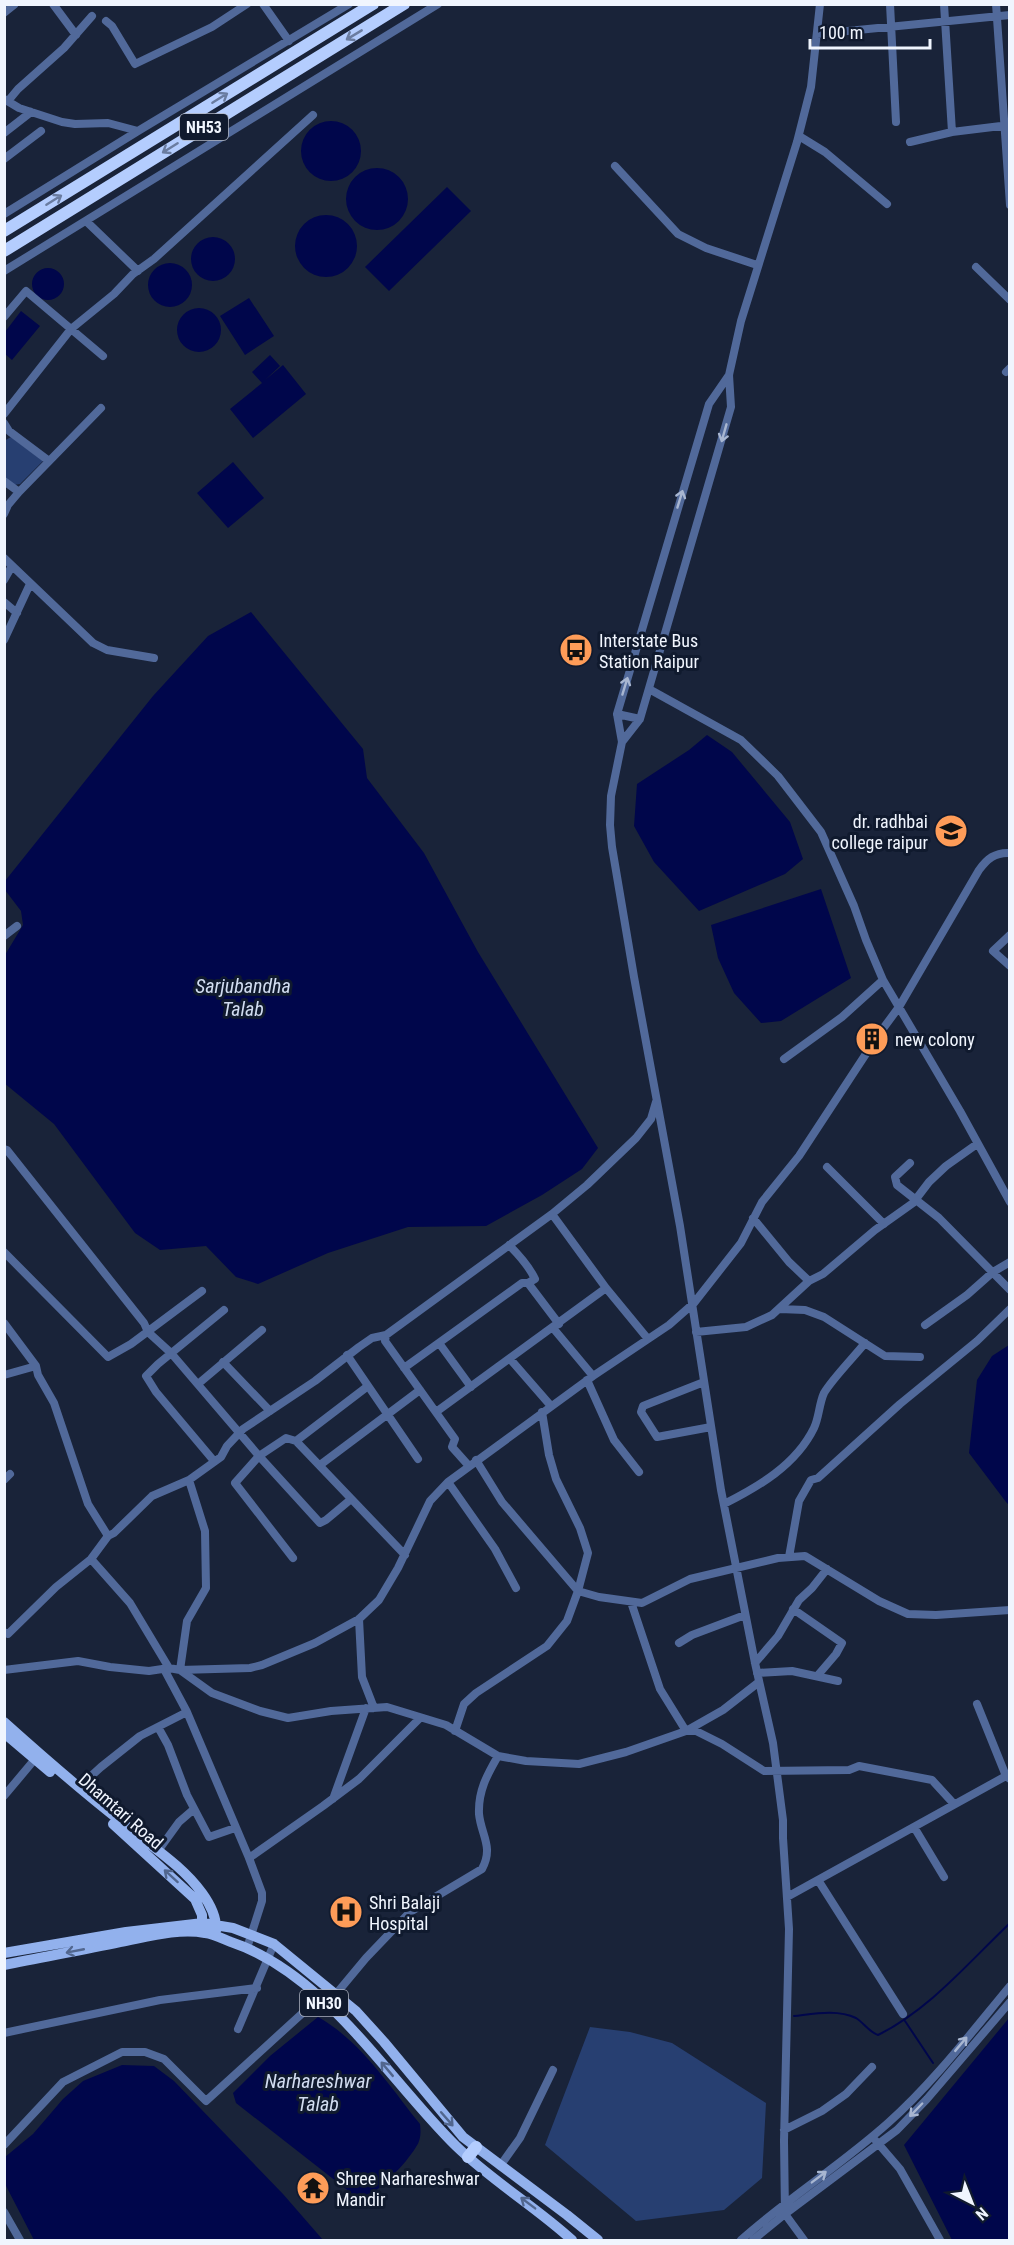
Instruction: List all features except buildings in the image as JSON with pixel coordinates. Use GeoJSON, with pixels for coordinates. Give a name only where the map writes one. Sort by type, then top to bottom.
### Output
{"type":"FeatureCollection","features":[{"type":"Feature","properties":{"kind":"highway","name":"NH53"},"geometry":{"type":"LineString","coordinates":[[4,231],[373,4]]}},
{"type":"Feature","properties":{"kind":"highway","name":"NH53"},"geometry":{"type":"LineString","coordinates":[[4,251],[404,4]]}},
{"type":"Feature","properties":{"kind":"main road","name":"Dhamtari Road"},"geometry":{"type":"LineString","coordinates":[[4,1722],[158,1851],[201,1891],[212,1908],[216,1924]]}},
{"type":"Feature","properties":{"kind":"main road","name":"Dhamtari Road"},"geometry":{"type":"LineString","coordinates":[[4,1733],[190,1893],[199,1906],[203,1927]]}},
{"type":"Feature","properties":{"kind":"main road","name":"NH30"},"geometry":{"type":"LineString","coordinates":[[4,1965],[216,1924],[274,1944],[356,2011],[457,2130],[472,2152],[500,2166],[567,2215],[598,2241]]}},
{"type":"Feature","properties":{"kind":"main road"},"geometry":{"type":"LineString","coordinates":[[215,1936],[216,1924]]}},
{"type":"Feature","properties":{"kind":"main road","name":"NH30"},"geometry":{"type":"LineString","coordinates":[[4,1953],[126,1932],[203,1927],[215,1936],[268,1958],[281,1966],[348,2025],[431,2121],[472,2152],[572,2241]]}},
{"type":"Feature","properties":{"kind":"street"},"geometry":{"type":"LineString","coordinates":[[53,4],[75,35]]}},
{"type":"Feature","properties":{"kind":"street"},"geometry":{"type":"LineString","coordinates":[[106,21],[112,26],[135,64],[212,27],[247,4]]}},
{"type":"Feature","properties":{"kind":"street"},"geometry":{"type":"LineString","coordinates":[[263,4],[289,41]]}},
{"type":"Feature","properties":{"kind":"street"},"geometry":{"type":"LineString","coordinates":[[4,214],[349,4]]}},
{"type":"Feature","properties":{"kind":"street"},"geometry":{"type":"LineString","coordinates":[[4,271],[438,4]]}},
{"type":"Feature","properties":{"kind":"street"},"geometry":{"type":"LineString","coordinates":[[622,742],[640,719],[731,407],[729,375],[741,321],[757,265],[772,225],[811,87],[820,4]]}},
{"type":"Feature","properties":{"kind":"street"},"geometry":{"type":"LineString","coordinates":[[890,4],[896,122]]}},
{"type":"Feature","properties":{"kind":"street"},"geometry":{"type":"LineString","coordinates":[[944,4],[952,132]]}},
{"type":"Feature","properties":{"kind":"street"},"geometry":{"type":"LineString","coordinates":[[996,4],[1005,73],[1010,205]]}},
{"type":"Feature","properties":{"kind":"street"},"geometry":{"type":"LineString","coordinates":[[4,13],[14,5]]}},
{"type":"Feature","properties":{"kind":"street"},"geometry":{"type":"LineString","coordinates":[[817,34],[1010,15]]}},
{"type":"Feature","properties":{"kind":"street"},"geometry":{"type":"LineString","coordinates":[[92,16],[6,100],[19,108],[75,124],[108,123],[138,131]]}},
{"type":"Feature","properties":{"kind":"street"},"geometry":{"type":"LineString","coordinates":[[4,134],[32,112]]}},
{"type":"Feature","properties":{"kind":"street"},"geometry":{"type":"LineString","coordinates":[[4,414],[71,329],[154,259],[313,115]]}},
{"type":"Feature","properties":{"kind":"street"},"geometry":{"type":"LineString","coordinates":[[910,142],[952,132],[1007,125]]}},
{"type":"Feature","properties":{"kind":"street"},"geometry":{"type":"LineString","coordinates":[[4,159],[41,131]]}},
{"type":"Feature","properties":{"kind":"street"},"geometry":{"type":"LineString","coordinates":[[798,136],[825,152],[887,204]]}},
{"type":"Feature","properties":{"kind":"street"},"geometry":{"type":"LineString","coordinates":[[615,166],[678,234],[706,248],[757,265]]}},
{"type":"Feature","properties":{"kind":"street"},"geometry":{"type":"LineString","coordinates":[[86,221],[138,271]]}},
{"type":"Feature","properties":{"kind":"street"},"geometry":{"type":"LineString","coordinates":[[976,267],[1010,300]]}},
{"type":"Feature","properties":{"kind":"street"},"geometry":{"type":"LineString","coordinates":[[4,317],[26,291],[103,356]]}},
{"type":"Feature","properties":{"kind":"street"},"geometry":{"type":"LineString","coordinates":[[729,375],[709,404],[616,714],[622,742],[611,796],[610,825],[634,976],[680,1226],[724,1504],[777,1772],[783,1820],[789,1929],[784,2130],[785,2214],[804,2241]]}},
{"type":"Feature","properties":{"kind":"street"},"geometry":{"type":"LineString","coordinates":[[4,514],[19,492],[101,408]]}},
{"type":"Feature","properties":{"kind":"street"},"geometry":{"type":"LineString","coordinates":[[6,430],[49,461]]}},
{"type":"Feature","properties":{"kind":"street"},"geometry":{"type":"LineString","coordinates":[[4,481],[19,492]]}},
{"type":"Feature","properties":{"kind":"street"},"geometry":{"type":"LineString","coordinates":[[4,558],[93,643],[107,650],[154,658]]}},
{"type":"Feature","properties":{"kind":"street"},"geometry":{"type":"LineString","coordinates":[[4,580],[12,566]]}},
{"type":"Feature","properties":{"kind":"street"},"geometry":{"type":"LineString","coordinates":[[4,640],[30,584]]}},
{"type":"Feature","properties":{"kind":"street"},"geometry":{"type":"LineString","coordinates":[[4,602],[17,613]]}},
{"type":"Feature","properties":{"kind":"street"},"geometry":{"type":"LineString","coordinates":[[649,689],[741,740],[778,776],[821,832],[854,906],[883,980],[1010,1202]]}},
{"type":"Feature","properties":{"kind":"street"},"geometry":{"type":"LineString","coordinates":[[616,714],[640,719]]}},
{"type":"Feature","properties":{"kind":"street"},"geometry":{"type":"LineString","coordinates":[[7,1670],[78,1661],[148,1671],[250,1668],[315,1643],[359,1619],[379,1600],[405,1556],[430,1500],[448,1482],[542,1412],[669,1325],[692,1305],[731,1257],[762,1202],[799,1156],[899,1007],[979,870],[992,856],[1010,853]]}},
{"type":"Feature","properties":{"kind":"street"},"geometry":{"type":"LineString","coordinates":[[4,936],[17,926]]}},
{"type":"Feature","properties":{"kind":"street"},"geometry":{"type":"LineString","coordinates":[[1010,935],[993,951],[1010,966]]}},
{"type":"Feature","properties":{"kind":"street"},"geometry":{"type":"LineString","coordinates":[[784,1059],[842,1017],[883,980]]}},
{"type":"Feature","properties":{"kind":"street"},"geometry":{"type":"LineString","coordinates":[[4,1632],[8,1634],[56,1587],[92,1559],[108,1536],[114,1533],[152,1496],[189,1480],[221,1456],[238,1433],[315,1381],[372,1338],[386,1335],[552,1214],[587,1185],[636,1138],[651,1119],[657,1100]]}},
{"type":"Feature","properties":{"kind":"street"},"geometry":{"type":"LineString","coordinates":[[696,1332],[746,1327],[780,1309],[809,1281],[823,1274],[916,1199],[929,1182],[946,1166],[977,1144]]}},
{"type":"Feature","properties":{"kind":"street"},"geometry":{"type":"LineString","coordinates":[[4,1149],[144,1323],[148,1332],[171,1353],[238,1433],[320,1523],[350,1500]]}},
{"type":"Feature","properties":{"kind":"street"},"geometry":{"type":"LineString","coordinates":[[910,1163],[895,1177],[897,1185],[939,1218],[1010,1290]]}},
{"type":"Feature","properties":{"kind":"street"},"geometry":{"type":"LineString","coordinates":[[827,1167],[885,1224]]}},
{"type":"Feature","properties":{"kind":"street"},"geometry":{"type":"LineString","coordinates":[[552,1214],[606,1288],[648,1339]]}},
{"type":"Feature","properties":{"kind":"street"},"geometry":{"type":"LineString","coordinates":[[753,1218],[789,1262],[809,1281]]}},
{"type":"Feature","properties":{"kind":"street"},"geometry":{"type":"LineString","coordinates":[[509,1245],[534,1275],[535,1279],[528,1284]]}},
{"type":"Feature","properties":{"kind":"street"},"geometry":{"type":"LineString","coordinates":[[4,1252],[108,1357],[148,1332],[202,1291]]}},
{"type":"Feature","properties":{"kind":"street"},"geometry":{"type":"LineString","coordinates":[[926,1325],[967,1295],[993,1272],[1010,1262]]}},
{"type":"Feature","properties":{"kind":"street"},"geometry":{"type":"LineString","coordinates":[[404,1368],[522,1282],[528,1284],[590,1378],[615,1440],[639,1473]]}},
{"type":"Feature","properties":{"kind":"street"},"geometry":{"type":"LineString","coordinates":[[436,1412],[606,1288]]}},
{"type":"Feature","properties":{"kind":"street"},"geometry":{"type":"LineString","coordinates":[[780,1309],[805,1310],[824,1317],[885,1356],[920,1357]]}},
{"type":"Feature","properties":{"kind":"street"},"geometry":{"type":"LineString","coordinates":[[789,1557],[799,1501],[811,1480],[818,1478],[1010,1309]]}},
{"type":"Feature","properties":{"kind":"street"},"geometry":{"type":"LineString","coordinates":[[214,1461],[146,1378],[150,1371],[224,1310]]}},
{"type":"Feature","properties":{"kind":"street"},"geometry":{"type":"LineString","coordinates":[[4,1323],[36,1366],[38,1376],[54,1403],[88,1504],[108,1536]]}},
{"type":"Feature","properties":{"kind":"street"},"geometry":{"type":"LineString","coordinates":[[198,1384],[262,1330]]}},
{"type":"Feature","properties":{"kind":"street"},"geometry":{"type":"LineString","coordinates":[[386,1335],[385,1341],[455,1439],[452,1447],[472,1463],[578,1591],[598,1597],[642,1603],[690,1579],[778,1558],[805,1556],[879,1600],[908,1614],[936,1616],[1010,1610]]}},
{"type":"Feature","properties":{"kind":"street"},"geometry":{"type":"LineString","coordinates":[[439,1343],[471,1387]]}},
{"type":"Feature","properties":{"kind":"street"},"geometry":{"type":"LineString","coordinates":[[724,1504],[756,1488],[795,1457],[809,1439],[816,1425],[824,1394],[865,1343]]}},
{"type":"Feature","properties":{"kind":"street"},"geometry":{"type":"LineString","coordinates":[[347,1355],[418,1459]]}},
{"type":"Feature","properties":{"kind":"street"},"geometry":{"type":"LineString","coordinates":[[510,1359],[551,1406]]}},
{"type":"Feature","properties":{"kind":"street"},"geometry":{"type":"LineString","coordinates":[[224,1362],[270,1411]]}},
{"type":"Feature","properties":{"kind":"street"},"geometry":{"type":"LineString","coordinates":[[4,1375],[36,1366]]}},
{"type":"Feature","properties":{"kind":"street"},"geometry":{"type":"LineString","coordinates":[[704,1382],[643,1406],[641,1412],[657,1437],[678,1435],[711,1427]]}},
{"type":"Feature","properties":{"kind":"street"},"geometry":{"type":"LineString","coordinates":[[296,1441],[368,1386]]}},
{"type":"Feature","properties":{"kind":"street"},"geometry":{"type":"LineString","coordinates":[[320,1465],[420,1390]]}},
{"type":"Feature","properties":{"kind":"street"},"geometry":{"type":"LineString","coordinates":[[455,1731],[464,1704],[476,1693],[547,1646],[567,1621],[578,1591],[588,1553],[580,1528],[556,1479],[549,1455],[542,1412]]}},
{"type":"Feature","properties":{"kind":"street"},"geometry":{"type":"LineString","coordinates":[[293,1558],[235,1483],[259,1456],[286,1438],[296,1441],[405,1556]]}},
{"type":"Feature","properties":{"kind":"street"},"geometry":{"type":"LineString","coordinates":[[180,1670],[187,1621],[206,1588],[205,1531],[189,1480]]}},
{"type":"Feature","properties":{"kind":"street"},"geometry":{"type":"LineString","coordinates":[[448,1482],[495,1549],[516,1588]]}},
{"type":"Feature","properties":{"kind":"street"},"geometry":{"type":"LineString","coordinates":[[92,1559],[130,1603],[166,1669],[187,1712],[249,1858],[262,1893],[262,1901],[247,1948]]}},
{"type":"Feature","properties":{"kind":"street"},"geometry":{"type":"LineString","coordinates":[[755,1663],[778,1636],[793,1609],[827,1569]]}},
{"type":"Feature","properties":{"kind":"street"},"geometry":{"type":"LineString","coordinates":[[631,1602],[660,1689],[686,1731]]}},
{"type":"Feature","properties":{"kind":"street"},"geometry":{"type":"LineString","coordinates":[[793,1609],[842,1643],[818,1675]]}},
{"type":"Feature","properties":{"kind":"street"},"geometry":{"type":"LineString","coordinates":[[679,1643],[692,1635],[745,1615]]}},
{"type":"Feature","properties":{"kind":"street"},"geometry":{"type":"LineString","coordinates":[[333,1799],[370,1708],[362,1677],[359,1619]]}},
{"type":"Feature","properties":{"kind":"street"},"geometry":{"type":"LineString","coordinates":[[180,1670],[193,1677],[212,1693],[260,1711],[288,1718],[387,1707],[446,1725],[498,1756],[526,1761],[579,1764],[626,1752],[686,1731],[723,1710],[758,1677],[792,1671],[838,1681]]}},
{"type":"Feature","properties":{"kind":"street"},"geometry":{"type":"LineString","coordinates":[[787,1897],[954,1804],[1008,1777],[977,1704]]}},
{"type":"Feature","properties":{"kind":"street"},"geometry":{"type":"LineString","coordinates":[[79,1787],[132,1742],[187,1712]]}},
{"type":"Feature","properties":{"kind":"street"},"geometry":{"type":"LineString","coordinates":[[249,1858],[359,1779],[420,1718]]}},
{"type":"Feature","properties":{"kind":"street"},"geometry":{"type":"LineString","coordinates":[[158,1727],[194,1809],[209,1837],[235,1827]]}},
{"type":"Feature","properties":{"kind":"street"},"geometry":{"type":"LineString","coordinates":[[686,1731],[696,1731],[722,1744],[764,1771],[849,1770],[859,1766],[884,1770],[932,1780],[954,1804]]}},
{"type":"Feature","properties":{"kind":"street"},"geometry":{"type":"LineString","coordinates":[[4,2145],[63,2082],[122,2052],[145,2052],[164,2059],[206,2101],[319,1998],[333,1991],[410,1912],[482,1869],[488,1859],[487,1843],[479,1814],[482,1783],[498,1756]]}},
{"type":"Feature","properties":{"kind":"street"},"geometry":{"type":"LineString","coordinates":[[4,1796],[35,1759]]}},
{"type":"Feature","properties":{"kind":"street"},"geometry":{"type":"LineString","coordinates":[[158,1851],[179,1822],[194,1809]]}},
{"type":"Feature","properties":{"kind":"street"},"geometry":{"type":"LineString","coordinates":[[914,1827],[944,1877]]}},
{"type":"Feature","properties":{"kind":"street"},"geometry":{"type":"LineString","coordinates":[[818,1880],[903,2014]]}},
{"type":"Feature","properties":{"kind":"street"},"geometry":{"type":"LineString","coordinates":[[238,2029],[274,1944]]}},
{"type":"Feature","properties":{"kind":"street"},"geometry":{"type":"LineString","coordinates":[[741,2241],[872,2137],[928,2084],[1010,1986]]}},
{"type":"Feature","properties":{"kind":"street"},"geometry":{"type":"LineString","coordinates":[[4,2033],[160,2000],[256,1988]]}},
{"type":"Feature","properties":{"kind":"street"},"geometry":{"type":"LineString","coordinates":[[753,2241],[785,2214],[897,2130],[927,2099],[1010,2002]]}},
{"type":"Feature","properties":{"kind":"street"},"geometry":{"type":"LineString","coordinates":[[784,2130],[822,2111],[846,2094],[872,2067]]}},
{"type":"Feature","properties":{"kind":"street"},"geometry":{"type":"LineString","coordinates":[[500,2166],[520,2138],[553,2070]]}},
{"type":"Feature","properties":{"kind":"street"},"geometry":{"type":"LineString","coordinates":[[872,2137],[900,2169],[940,2241]]}},
{"type":"Feature","properties":{"kind":"street"},"geometry":{"type":"LineString","coordinates":[[4,2212],[20,2241]]}},
{"type":"Feature","properties":{"kind":"shaded area"},"geometry":{"type":"Polygon","coordinates":[[[11,437],[43,461],[20,484],[14,485],[5,477],[4,441],[11,437]]]}},
{"type":"Feature","properties":{"kind":"shaded area"},"geometry":{"type":"Polygon","coordinates":[[[590,2027],[630,2032],[672,2043],[766,2103],[762,2178],[724,2210],[636,2221],[545,2145],[590,2027]]]}},
{"type":"Feature","properties":{"kind":"water"},"geometry":{"type":"Polygon","coordinates":[[[331,121],[348,126],[356,134],[361,151],[356,168],[348,176],[331,181],[314,176],[306,168],[301,151],[306,134],[314,126],[331,121]]]}},
{"type":"Feature","properties":{"kind":"water"},"geometry":{"type":"Polygon","coordinates":[[[371,168],[383,168],[399,177],[406,187],[408,199],[406,211],[399,221],[383,230],[371,230],[360,225],[351,216],[346,205],[346,193],[351,182],[360,173],[371,168]]]}},
{"type":"Feature","properties":{"kind":"water"},"geometry":{"type":"Polygon","coordinates":[[[447,187],[471,211],[389,291],[365,267],[447,187]]]}},
{"type":"Feature","properties":{"kind":"water"},"geometry":{"type":"Polygon","coordinates":[[[326,215],[338,217],[348,224],[355,234],[357,246],[355,258],[348,268],[338,275],[326,277],[314,275],[304,268],[297,258],[295,246],[297,234],[304,224],[314,217],[326,215]]]}},
{"type":"Feature","properties":{"kind":"water"},"geometry":{"type":"Polygon","coordinates":[[[213,237],[222,238],[229,243],[234,250],[234,268],[229,275],[222,280],[213,281],[204,280],[197,275],[192,268],[191,259],[192,250],[197,243],[204,238],[213,237]]]}},
{"type":"Feature","properties":{"kind":"water"},"geometry":{"type":"Polygon","coordinates":[[[170,263],[186,269],[192,285],[186,301],[170,307],[154,301],[148,285],[154,269],[170,263]]]}},
{"type":"Feature","properties":{"kind":"water"},"geometry":{"type":"Polygon","coordinates":[[[48,268],[59,273],[64,284],[59,295],[48,300],[37,295],[32,284],[37,273],[48,268]]]}},
{"type":"Feature","properties":{"kind":"water"},"geometry":{"type":"Polygon","coordinates":[[[249,298],[274,336],[245,355],[220,316],[249,298]]]}},
{"type":"Feature","properties":{"kind":"water"},"geometry":{"type":"Polygon","coordinates":[[[199,308],[215,314],[221,330],[215,346],[199,352],[183,346],[177,330],[183,314],[199,308]]]}},
{"type":"Feature","properties":{"kind":"water"},"geometry":{"type":"Polygon","coordinates":[[[21,311],[40,326],[12,360],[5,354],[5,332],[21,311]]]}},
{"type":"Feature","properties":{"kind":"water"},"geometry":{"type":"Polygon","coordinates":[[[270,355],[280,366],[265,380],[283,365],[306,394],[253,438],[230,409],[262,383],[252,372],[270,355]]]}},
{"type":"Feature","properties":{"kind":"water"},"geometry":{"type":"Polygon","coordinates":[[[233,462],[264,498],[228,528],[197,493],[233,462]]]}},
{"type":"Feature","properties":{"kind":"water","name":"Sarjubandha Talab"},"geometry":{"type":"Polygon","coordinates":[[[251,612],[363,749],[367,778],[424,853],[478,952],[598,1148],[582,1169],[542,1195],[486,1226],[408,1227],[328,1253],[258,1284],[236,1277],[206,1246],[160,1250],[135,1233],[54,1124],[4,1083],[5,955],[23,925],[21,911],[5,890],[5,881],[153,696],[208,636],[251,612]]]}},
{"type":"Feature","properties":{"kind":"water"},"geometry":{"type":"Polygon","coordinates":[[[707,735],[732,752],[790,822],[803,859],[785,874],[699,911],[654,862],[634,826],[637,784],[689,750],[707,735]]]}},
{"type":"Feature","properties":{"kind":"water"},"geometry":{"type":"Polygon","coordinates":[[[821,889],[851,978],[781,1021],[761,1023],[734,993],[718,958],[711,925],[821,889]]]}},
{"type":"Feature","properties":{"kind":"water"},"geometry":{"type":"Polygon","coordinates":[[[1009,1345],[1009,1505],[969,1453],[977,1380],[992,1356],[1009,1345]]]}},
{"type":"Feature","properties":{"kind":"water","name":"Narhareshwar Talab"},"geometry":{"type":"Polygon","coordinates":[[[318,2017],[348,2039],[361,2052],[420,2124],[420,2139],[406,2161],[366,2198],[355,2196],[236,2103],[233,2093],[270,2056],[318,2017]]]}},
{"type":"Feature","properties":{"kind":"water"},"geometry":{"type":"Polygon","coordinates":[[[1009,2018],[1009,2240],[952,2240],[904,2145],[1009,2018]]]}},
{"type":"Feature","properties":{"kind":"water"},"geometry":{"type":"Polygon","coordinates":[[[122,2065],[154,2066],[174,2081],[283,2194],[323,2240],[34,2240],[5,2184],[5,2157],[33,2134],[63,2099],[83,2081],[122,2065]]]}},
{"type":"Feature","properties":{"kind":"waterway"},"geometry":{"type":"LineString","coordinates":[[794,2016],[825,2013],[849,2015],[878,2035],[932,1999],[1010,1923]]}},
{"type":"Feature","properties":{"kind":"waterway"},"geometry":{"type":"LineString","coordinates":[[905,2021],[933,2063]]}},
{"type":"Feature","properties":{"kind":"place","name":"Interstate Bus Station Raipur"},"geometry":{"type":"Point","coordinates":[576,650]}},
{"type":"Feature","properties":{"kind":"place","name":"dr. radhbai college raipur"},"geometry":{"type":"Point","coordinates":[951,831]}},
{"type":"Feature","properties":{"kind":"place","name":"new colony"},"geometry":{"type":"Point","coordinates":[872,1039]}},
{"type":"Feature","properties":{"kind":"place","name":"Shri Balaji Hospital"},"geometry":{"type":"Point","coordinates":[346,1912]}},
{"type":"Feature","properties":{"kind":"place","name":"Shree Narhareshwar Mandir"},"geometry":{"type":"Point","coordinates":[313,2188]}}]}
